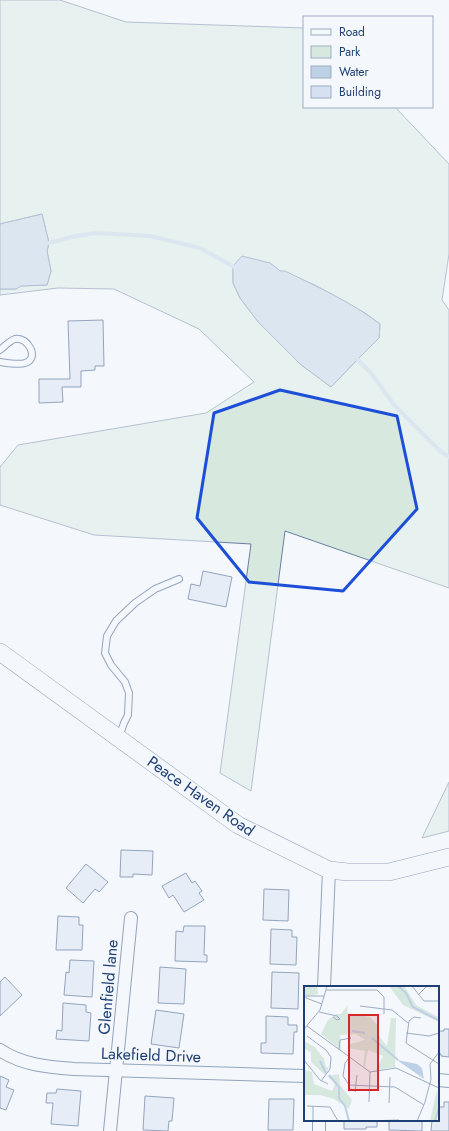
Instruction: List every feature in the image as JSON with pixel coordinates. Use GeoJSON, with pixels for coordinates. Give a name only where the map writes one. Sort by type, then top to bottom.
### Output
{"type":"FeatureCollection","features":[{"type":"Feature","properties":{"kind":"main road","name":"Peace Haven Road"},"geometry":{"type":"LineString","coordinates":[[1,654],[238,825],[329,870],[348,872],[389,872],[449,856]]}},
{"type":"Feature","properties":{"kind":"street"},"geometry":{"type":"LineString","coordinates":[[324,986],[329,870]]}},
{"type":"Feature","properties":{"kind":"street","name":"Glenfield lane"},"geometry":{"type":"LineString","coordinates":[[110,1131],[131,918]]}},
{"type":"Feature","properties":{"kind":"street","name":"Lakefield Drive"},"geometry":{"type":"LineString","coordinates":[[0,1050],[10,1057],[38,1066],[74,1069],[304,1076]]}},
{"type":"Feature","properties":{"kind":"street"},"geometry":{"type":"LineString","coordinates":[[439,1080],[449,1081]]}},
{"type":"Feature","properties":{"kind":"lane"},"geometry":{"type":"LineString","coordinates":[[0,350],[7,343],[17,339],[28,343],[32,349],[32,358],[24,364],[0,362]]}},
{"type":"Feature","properties":{"kind":"lane"},"geometry":{"type":"LineString","coordinates":[[119,738],[128,715],[129,693],[125,682],[111,666],[105,653],[107,636],[116,620],[136,603],[155,589],[179,578]]}},
{"type":"Feature","properties":{"kind":"highlighted area"},"geometry":{"type":"Polygon","coordinates":[[[280,390],[397,416],[417,509],[343,591],[249,582],[197,518],[214,413],[280,390]]]}},
{"type":"Feature","properties":{"kind":"green space"},"geometry":{"type":"Polygon","coordinates":[[[0,0],[60,0],[126,22],[303,28],[303,108],[396,108],[449,164],[449,254],[442,300],[449,310],[449,588],[285,531],[251,791],[220,773],[251,544],[94,535],[0,505],[0,467],[18,445],[206,413],[254,382],[199,329],[114,289],[58,288],[0,295],[0,289],[16,289],[21,286],[47,285],[51,271],[47,251],[49,243],[42,214],[0,224],[0,0]],[[270,263],[233,266],[233,283],[240,298],[259,323],[300,364],[331,387],[379,338],[380,324],[365,313],[315,285],[280,271],[270,263]]]}},
{"type":"Feature","properties":{"kind":"green space"},"geometry":{"type":"Polygon","coordinates":[[[449,782],[449,831],[422,838],[449,782]]]}},
{"type":"Feature","properties":{"kind":"water"},"geometry":{"type":"Polygon","coordinates":[[[42,214],[49,243],[47,251],[51,271],[47,285],[21,286],[16,289],[0,289],[0,224],[42,214]]]}},
{"type":"Feature","properties":{"kind":"water"},"geometry":{"type":"Polygon","coordinates":[[[242,256],[270,263],[280,271],[285,271],[310,283],[358,309],[380,324],[379,338],[331,387],[300,364],[259,323],[240,298],[233,283],[233,266],[242,256]]]}},
{"type":"Feature","properties":{"kind":"building"},"geometry":{"type":"Polygon","coordinates":[[[103,320],[104,366],[95,366],[95,370],[81,371],[81,387],[62,387],[63,402],[39,403],[39,379],[70,379],[68,321],[103,320]]]}},
{"type":"Feature","properties":{"kind":"building"},"geometry":{"type":"Polygon","coordinates":[[[203,571],[232,577],[226,607],[188,599],[191,584],[200,586],[203,571]]]}},
{"type":"Feature","properties":{"kind":"building"},"geometry":{"type":"Polygon","coordinates":[[[121,850],[153,851],[152,875],[133,874],[133,877],[120,877],[121,850]]]}},
{"type":"Feature","properties":{"kind":"building"},"geometry":{"type":"Polygon","coordinates":[[[86,864],[108,882],[99,892],[95,889],[83,903],[66,888],[86,864]]]}},
{"type":"Feature","properties":{"kind":"building"},"geometry":{"type":"Polygon","coordinates":[[[186,873],[192,883],[195,881],[202,891],[199,893],[204,900],[184,912],[173,895],[169,898],[162,886],[186,873]]]}},
{"type":"Feature","properties":{"kind":"building"},"geometry":{"type":"Polygon","coordinates":[[[264,889],[289,890],[288,921],[263,920],[264,889]]]}},
{"type":"Feature","properties":{"kind":"building"},"geometry":{"type":"Polygon","coordinates":[[[58,916],[79,917],[79,925],[83,925],[82,950],[56,950],[58,916]]]}},
{"type":"Feature","properties":{"kind":"building"},"geometry":{"type":"Polygon","coordinates":[[[184,926],[205,926],[204,955],[207,955],[207,962],[175,961],[176,931],[183,932],[184,926]]]}},
{"type":"Feature","properties":{"kind":"building"},"geometry":{"type":"Polygon","coordinates":[[[271,929],[292,930],[292,937],[297,937],[296,965],[270,964],[271,929]]]}},
{"type":"Feature","properties":{"kind":"building"},"geometry":{"type":"Polygon","coordinates":[[[70,960],[94,961],[92,997],[64,995],[66,972],[69,973],[70,960]]]}},
{"type":"Feature","properties":{"kind":"building"},"geometry":{"type":"Polygon","coordinates":[[[160,967],[186,969],[184,1004],[158,1003],[160,967]]]}},
{"type":"Feature","properties":{"kind":"building"},"geometry":{"type":"Polygon","coordinates":[[[272,972],[299,973],[298,1009],[271,1008],[272,972]]]}},
{"type":"Feature","properties":{"kind":"building"},"geometry":{"type":"Polygon","coordinates":[[[5,977],[22,995],[0,1016],[0,982],[5,977]]]}},
{"type":"Feature","properties":{"kind":"building"},"geometry":{"type":"Polygon","coordinates":[[[63,1003],[86,1005],[86,1012],[91,1013],[89,1041],[56,1039],[57,1030],[62,1031],[63,1003]]]}},
{"type":"Feature","properties":{"kind":"building"},"geometry":{"type":"Polygon","coordinates":[[[156,1010],[184,1014],[179,1048],[151,1044],[156,1010]]]}},
{"type":"Feature","properties":{"kind":"building"},"geometry":{"type":"Polygon","coordinates":[[[266,1016],[288,1017],[288,1025],[297,1025],[297,1032],[294,1032],[293,1054],[261,1053],[261,1043],[266,1043],[266,1016]]]}},
{"type":"Feature","properties":{"kind":"building"},"geometry":{"type":"Polygon","coordinates":[[[444,1029],[449,1029],[449,1057],[441,1056],[439,1053],[439,1031],[444,1031],[444,1029]]]}},
{"type":"Feature","properties":{"kind":"building"},"geometry":{"type":"Polygon","coordinates":[[[0,1076],[9,1080],[6,1087],[14,1090],[6,1110],[0,1108],[0,1076]]]}},
{"type":"Feature","properties":{"kind":"building"},"geometry":{"type":"Polygon","coordinates":[[[57,1089],[81,1091],[78,1126],[51,1124],[53,1103],[46,1103],[47,1093],[56,1093],[57,1089]]]}},
{"type":"Feature","properties":{"kind":"building"},"geometry":{"type":"Polygon","coordinates":[[[145,1096],[174,1098],[172,1121],[169,1121],[168,1131],[143,1130],[145,1096]]]}},
{"type":"Feature","properties":{"kind":"building"},"geometry":{"type":"Polygon","coordinates":[[[269,1099],[294,1099],[293,1130],[268,1130],[269,1099]]]}},
{"type":"Feature","properties":{"kind":"building"},"geometry":{"type":"Polygon","coordinates":[[[444,1102],[449,1102],[449,1131],[431,1131],[432,1121],[439,1121],[439,1107],[444,1107],[444,1102]]]}},
{"type":"Feature","properties":{"kind":"building"},"geometry":{"type":"Polygon","coordinates":[[[344,1121],[377,1121],[377,1127],[366,1127],[366,1129],[344,1129],[344,1121]]]}},
{"type":"Feature","properties":{"kind":"building"},"geometry":{"type":"Polygon","coordinates":[[[389,1121],[422,1121],[422,1131],[389,1130],[389,1121]]]}},
{"type":"Feature","properties":{"kind":"waterway"},"geometry":{"type":"LineString","coordinates":[[49,243],[95,233],[150,236],[200,248],[236,268]]}},
{"type":"Feature","properties":{"kind":"waterway"},"geometry":{"type":"LineString","coordinates":[[354,356],[371,373],[395,406],[440,451],[449,457]]}}]}
